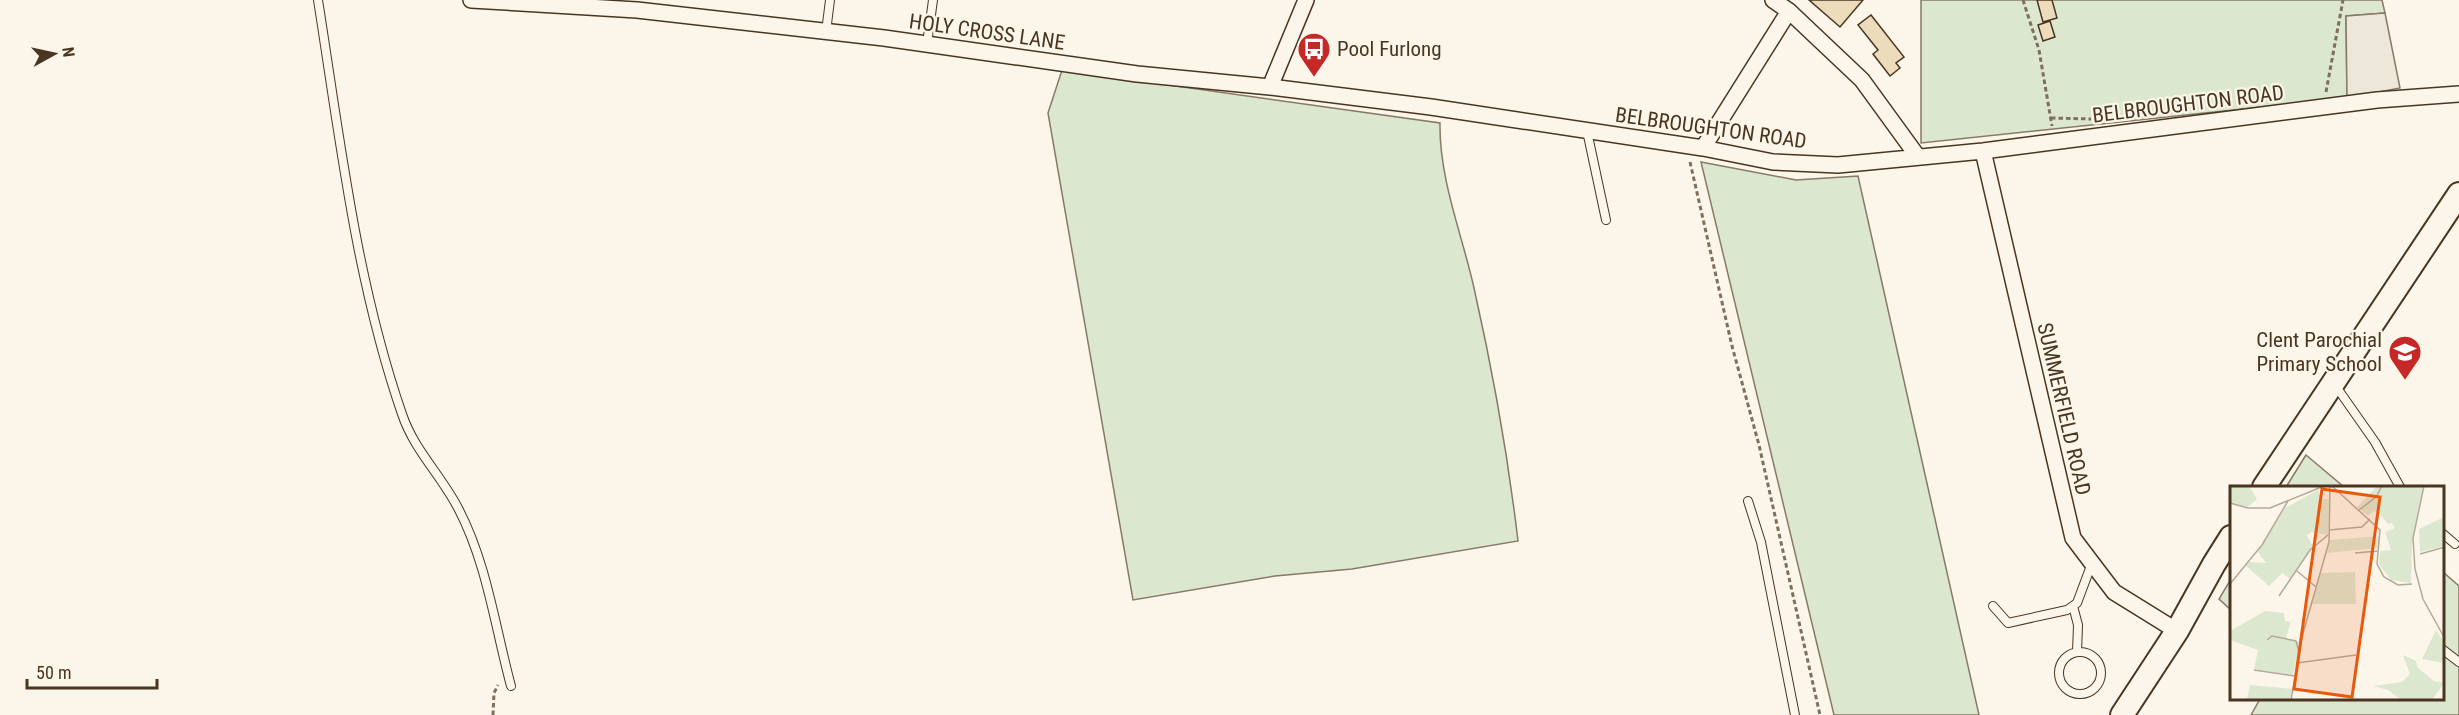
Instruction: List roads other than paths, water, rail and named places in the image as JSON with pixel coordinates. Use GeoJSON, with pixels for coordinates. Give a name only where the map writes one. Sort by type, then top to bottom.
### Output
{"type":"FeatureCollection","features":[{"type":"Feature","properties":{"kind":"street","name":"HOLY CROSS LANE"},"geometry":{"type":"LineString","coordinates":[[471,0],[637,10],[927,44],[1137,74]]}},
{"type":"Feature","properties":{"kind":"street"},"geometry":{"type":"LineString","coordinates":[[1270,87],[1306,0]]}},
{"type":"Feature","properties":{"kind":"street"},"geometry":{"type":"LineString","coordinates":[[1696,148],[1782,4],[1862,81],[1918,157]]}},
{"type":"Feature","properties":{"kind":"street","name":"BELBROUGHTON ROAD"},"geometry":{"type":"LineString","coordinates":[[1137,74],[1270,87],[1431,107],[1773,162],[1838,165],[1983,152],[2377,100],[2459,94]]}},
{"type":"Feature","properties":{"kind":"street","name":"SUMMERFIELD ROAD"},"geometry":{"type":"LineString","coordinates":[[1983,152],[2073,538],[2114,592],[2177,632]]}},
{"type":"Feature","properties":{"kind":"street"},"geometry":{"type":"LineString","coordinates":[[2268,485],[2333,381],[2459,194]]}},
{"type":"Feature","properties":{"kind":"street"},"geometry":{"type":"LineString","coordinates":[[2122,715],[2177,632],[2230,539]]}},
{"type":"Feature","properties":{"kind":"lane"},"geometry":{"type":"LineString","coordinates":[[318,0],[351,217],[392,385],[403,418],[416,444],[448,491],[470,534],[490,599],[511,686]]}},
{"type":"Feature","properties":{"kind":"lane"},"geometry":{"type":"LineString","coordinates":[[826,32],[830,0]]}},
{"type":"Feature","properties":{"kind":"lane"},"geometry":{"type":"LineString","coordinates":[[927,44],[933,0]]}},
{"type":"Feature","properties":{"kind":"lane"},"geometry":{"type":"LineString","coordinates":[[1587,131],[1606,220]]}},
{"type":"Feature","properties":{"kind":"lane"},"geometry":{"type":"LineString","coordinates":[[2333,381],[2375,442],[2399,486]]}},
{"type":"Feature","properties":{"kind":"lane"},"geometry":{"type":"LineString","coordinates":[[1748,501],[1761,542],[1795,715]]}},
{"type":"Feature","properties":{"kind":"lane"},"geometry":{"type":"LineString","coordinates":[[2444,535],[2455,544]]}},
{"type":"Feature","properties":{"kind":"lane"},"geometry":{"type":"LineString","coordinates":[[1993,606],[2008,623],[2067,610],[2078,603],[2092,563]]}},
{"type":"Feature","properties":{"kind":"lane"},"geometry":{"type":"LineString","coordinates":[[2073,606],[2078,625],[2076,652]]}},
{"type":"Feature","properties":{"kind":"lane"},"geometry":{"type":"LineString","coordinates":[[2444,651],[2459,662]]}},
{"type":"Feature","properties":{"kind":"lane"},"geometry":{"type":"LineString","coordinates":[[2076,652],[2091,655],[2100,666],[2100,680],[2096,686],[2084,693],[2070,692],[2065,688],[2059,676],[2059,669],[2065,658],[2076,652]]}},
{"type":"Feature","properties":{"kind":"place","name":"Pool Furlong"},"geometry":{"type":"Point","coordinates":[1314,78]}},
{"type":"Feature","properties":{"kind":"place","name":"Clent Parochial Primary School"},"geometry":{"type":"Point","coordinates":[2405,381]}}]}
